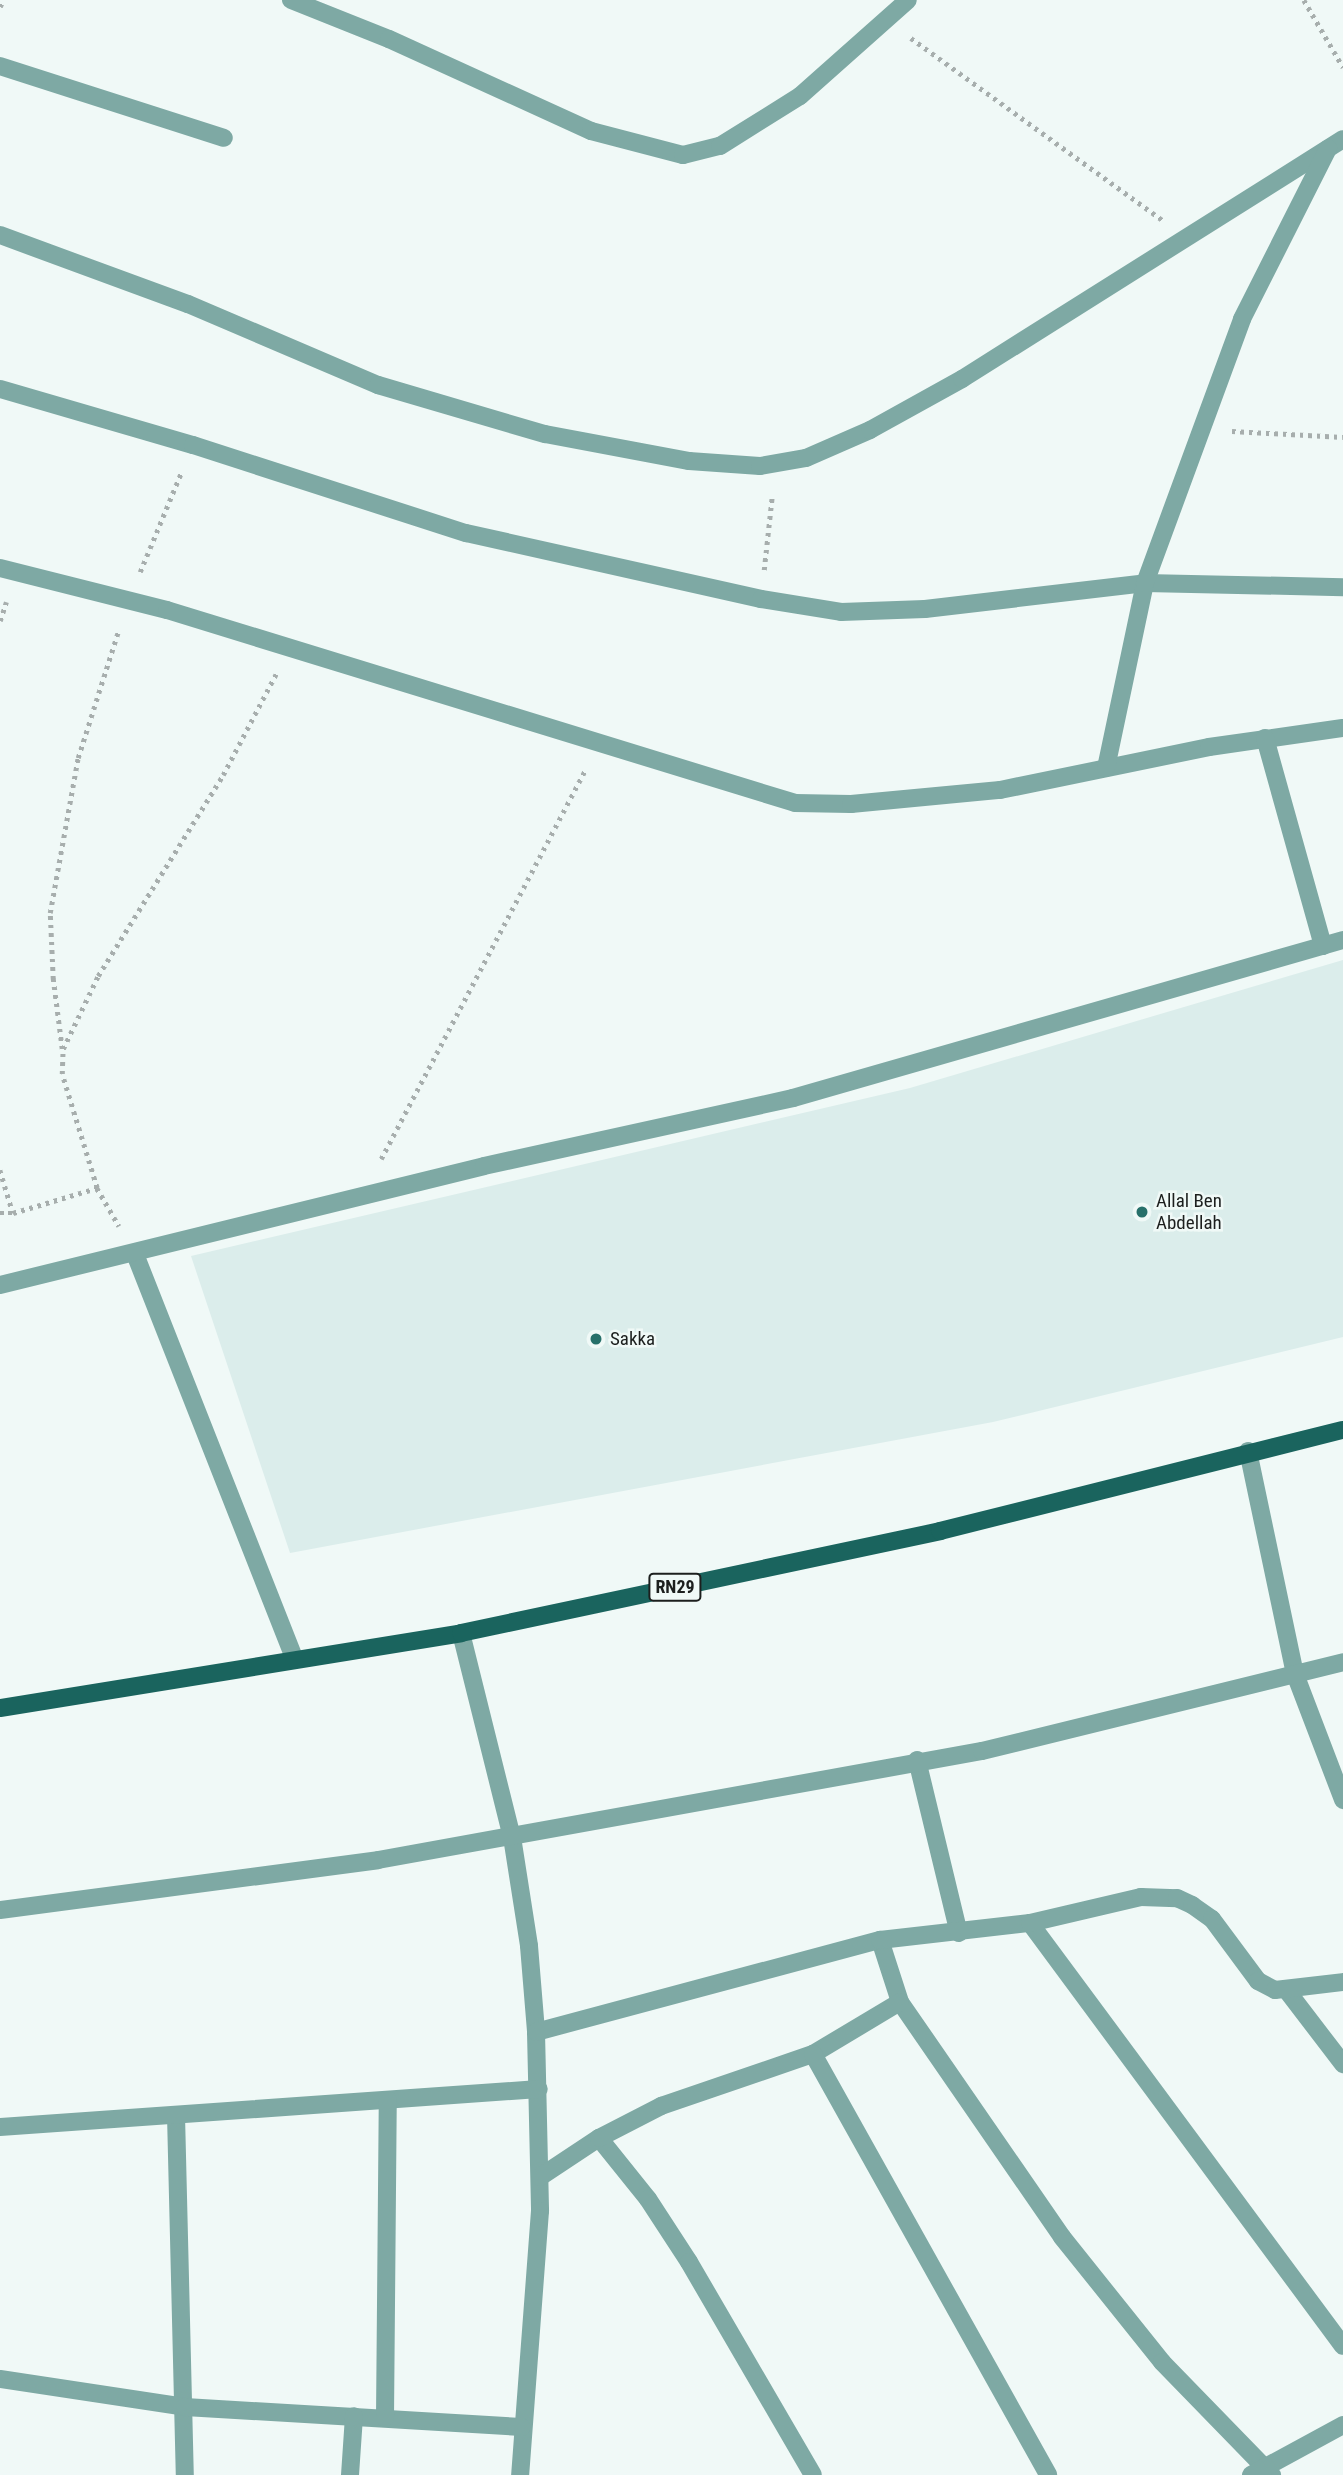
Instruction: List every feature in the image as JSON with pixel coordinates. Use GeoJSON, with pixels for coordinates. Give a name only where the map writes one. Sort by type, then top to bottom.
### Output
{"type":"FeatureCollection","features":[{"type":"Feature","properties":{"kind":"main road","name":"RN29"},"geometry":{"type":"LineString","coordinates":[[0,1708],[461,1633],[940,1531],[1248,1451],[1343,1430]]}},
{"type":"Feature","properties":{"kind":"street"},"geometry":{"type":"LineString","coordinates":[[291,0],[389,39],[591,131],[683,155],[720,146],[800,96],[908,0]]}},
{"type":"Feature","properties":{"kind":"street"},"geometry":{"type":"LineString","coordinates":[[0,66],[224,138]]}},
{"type":"Feature","properties":{"kind":"street"},"geometry":{"type":"LineString","coordinates":[[0,235],[188,304],[378,386],[545,434],[689,461],[775,463],[806,458],[870,430],[962,379],[1336,144]]}},
{"type":"Feature","properties":{"kind":"street"},"geometry":{"type":"LineString","coordinates":[[1106,768],[1145,583],[1242,319],[1336,144]]}},
{"type":"Feature","properties":{"kind":"street"},"geometry":{"type":"LineString","coordinates":[[0,389],[193,445],[466,533],[761,598],[841,612],[913,609],[1145,583],[1343,587]]}},
{"type":"Feature","properties":{"kind":"street"},"geometry":{"type":"LineString","coordinates":[[0,568],[128,600],[795,803],[851,804],[1000,790],[1265,738],[1343,728]]}},
{"type":"Feature","properties":{"kind":"street"},"geometry":{"type":"LineString","coordinates":[[1265,738],[1323,946]]}},
{"type":"Feature","properties":{"kind":"street"},"geometry":{"type":"LineString","coordinates":[[0,1285],[359,1200],[484,1166],[793,1098],[1343,940]]}},
{"type":"Feature","properties":{"kind":"street"},"geometry":{"type":"LineString","coordinates":[[135,1254],[295,1660]]}},
{"type":"Feature","properties":{"kind":"street"},"geometry":{"type":"LineString","coordinates":[[1248,1451],[1295,1674],[1343,1800]]}},
{"type":"Feature","properties":{"kind":"street"},"geometry":{"type":"LineString","coordinates":[[461,1633],[512,1837],[529,1946],[536,2032],[540,2177],[521,2427],[520,2475]]}},
{"type":"Feature","properties":{"kind":"street"},"geometry":{"type":"LineString","coordinates":[[0,1910],[378,1860],[916,1760],[982,1751],[1343,1662]]}},
{"type":"Feature","properties":{"kind":"street"},"geometry":{"type":"LineString","coordinates":[[916,1760],[959,1933]]}},
{"type":"Feature","properties":{"kind":"street"},"geometry":{"type":"LineString","coordinates":[[536,2032],[880,1940],[1030,1923],[1141,1897],[1177,1898],[1212,1919],[1258,1981],[1288,1992],[1343,1982]]}},
{"type":"Feature","properties":{"kind":"street"},"geometry":{"type":"LineString","coordinates":[[1030,1923],[1343,2346]]}},
{"type":"Feature","properties":{"kind":"street"},"geometry":{"type":"LineString","coordinates":[[880,1940],[900,2002],[1062,2238],[1162,2362],[1263,2473],[1343,2425]]}},
{"type":"Feature","properties":{"kind":"street"},"geometry":{"type":"LineString","coordinates":[[1288,1992],[1343,2064]]}},
{"type":"Feature","properties":{"kind":"street"},"geometry":{"type":"LineString","coordinates":[[540,2177],[599,2138],[709,2087],[813,2054],[900,2002]]}},
{"type":"Feature","properties":{"kind":"street"},"geometry":{"type":"LineString","coordinates":[[813,2054],[1048,2475]]}},
{"type":"Feature","properties":{"kind":"street"},"geometry":{"type":"LineString","coordinates":[[0,2127],[539,2089]]}},
{"type":"Feature","properties":{"kind":"street"},"geometry":{"type":"LineString","coordinates":[[385,2418],[388,2100]]}},
{"type":"Feature","properties":{"kind":"street"},"geometry":{"type":"LineString","coordinates":[[176,2115],[185,2475]]}},
{"type":"Feature","properties":{"kind":"street"},"geometry":{"type":"LineString","coordinates":[[599,2138],[648,2199],[689,2262],[813,2475]]}},
{"type":"Feature","properties":{"kind":"street"},"geometry":{"type":"LineString","coordinates":[[0,2379],[185,2407],[521,2427]]}},
{"type":"Feature","properties":{"kind":"street"},"geometry":{"type":"LineString","coordinates":[[350,2475],[354,2416]]}},
{"type":"Feature","properties":{"kind":"path"},"geometry":{"type":"LineString","coordinates":[[0,7],[3,0]]}},
{"type":"Feature","properties":{"kind":"path"},"geometry":{"type":"LineString","coordinates":[[1304,0],[1343,67]]}},
{"type":"Feature","properties":{"kind":"path"},"geometry":{"type":"LineString","coordinates":[[886,20],[1188,239]]}},
{"type":"Feature","properties":{"kind":"path"},"geometry":{"type":"LineString","coordinates":[[1203,429],[1343,437]]}},
{"type":"Feature","properties":{"kind":"path"},"geometry":{"type":"LineString","coordinates":[[135,1254],[97,1188],[62,1074],[62,1049],[52,979],[52,900],[78,758],[128,600],[193,445]]}},
{"type":"Feature","properties":{"kind":"path"},"geometry":{"type":"LineString","coordinates":[[761,598],[775,463]]}},
{"type":"Feature","properties":{"kind":"path"},"geometry":{"type":"LineString","coordinates":[[62,1049],[98,976],[223,775],[290,649]]}},
{"type":"Feature","properties":{"kind":"path"},"geometry":{"type":"LineString","coordinates":[[359,1200],[539,863],[597,744]]}},
{"type":"Feature","properties":{"kind":"path"},"geometry":{"type":"LineString","coordinates":[[0,1170],[13,1213]]}},
{"type":"Feature","properties":{"kind":"path"},"geometry":{"type":"LineString","coordinates":[[0,1213],[13,1213],[97,1188]]}},
{"type":"Feature","properties":{"kind":"shaded area","name":"Sakka"},"geometry":{"type":"Polygon","coordinates":[[[1343,960],[1343,1337],[993,1422],[290,1553],[191,1256],[910,1088],[1343,960]]]}},
{"type":"Feature","properties":{"kind":"place","name":"Allal Ben Abdellah"},"geometry":{"type":"Point","coordinates":[1142,1212]}},
{"type":"Feature","properties":{"kind":"place","name":"Sakka"},"geometry":{"type":"Point","coordinates":[596,1339]}}]}
